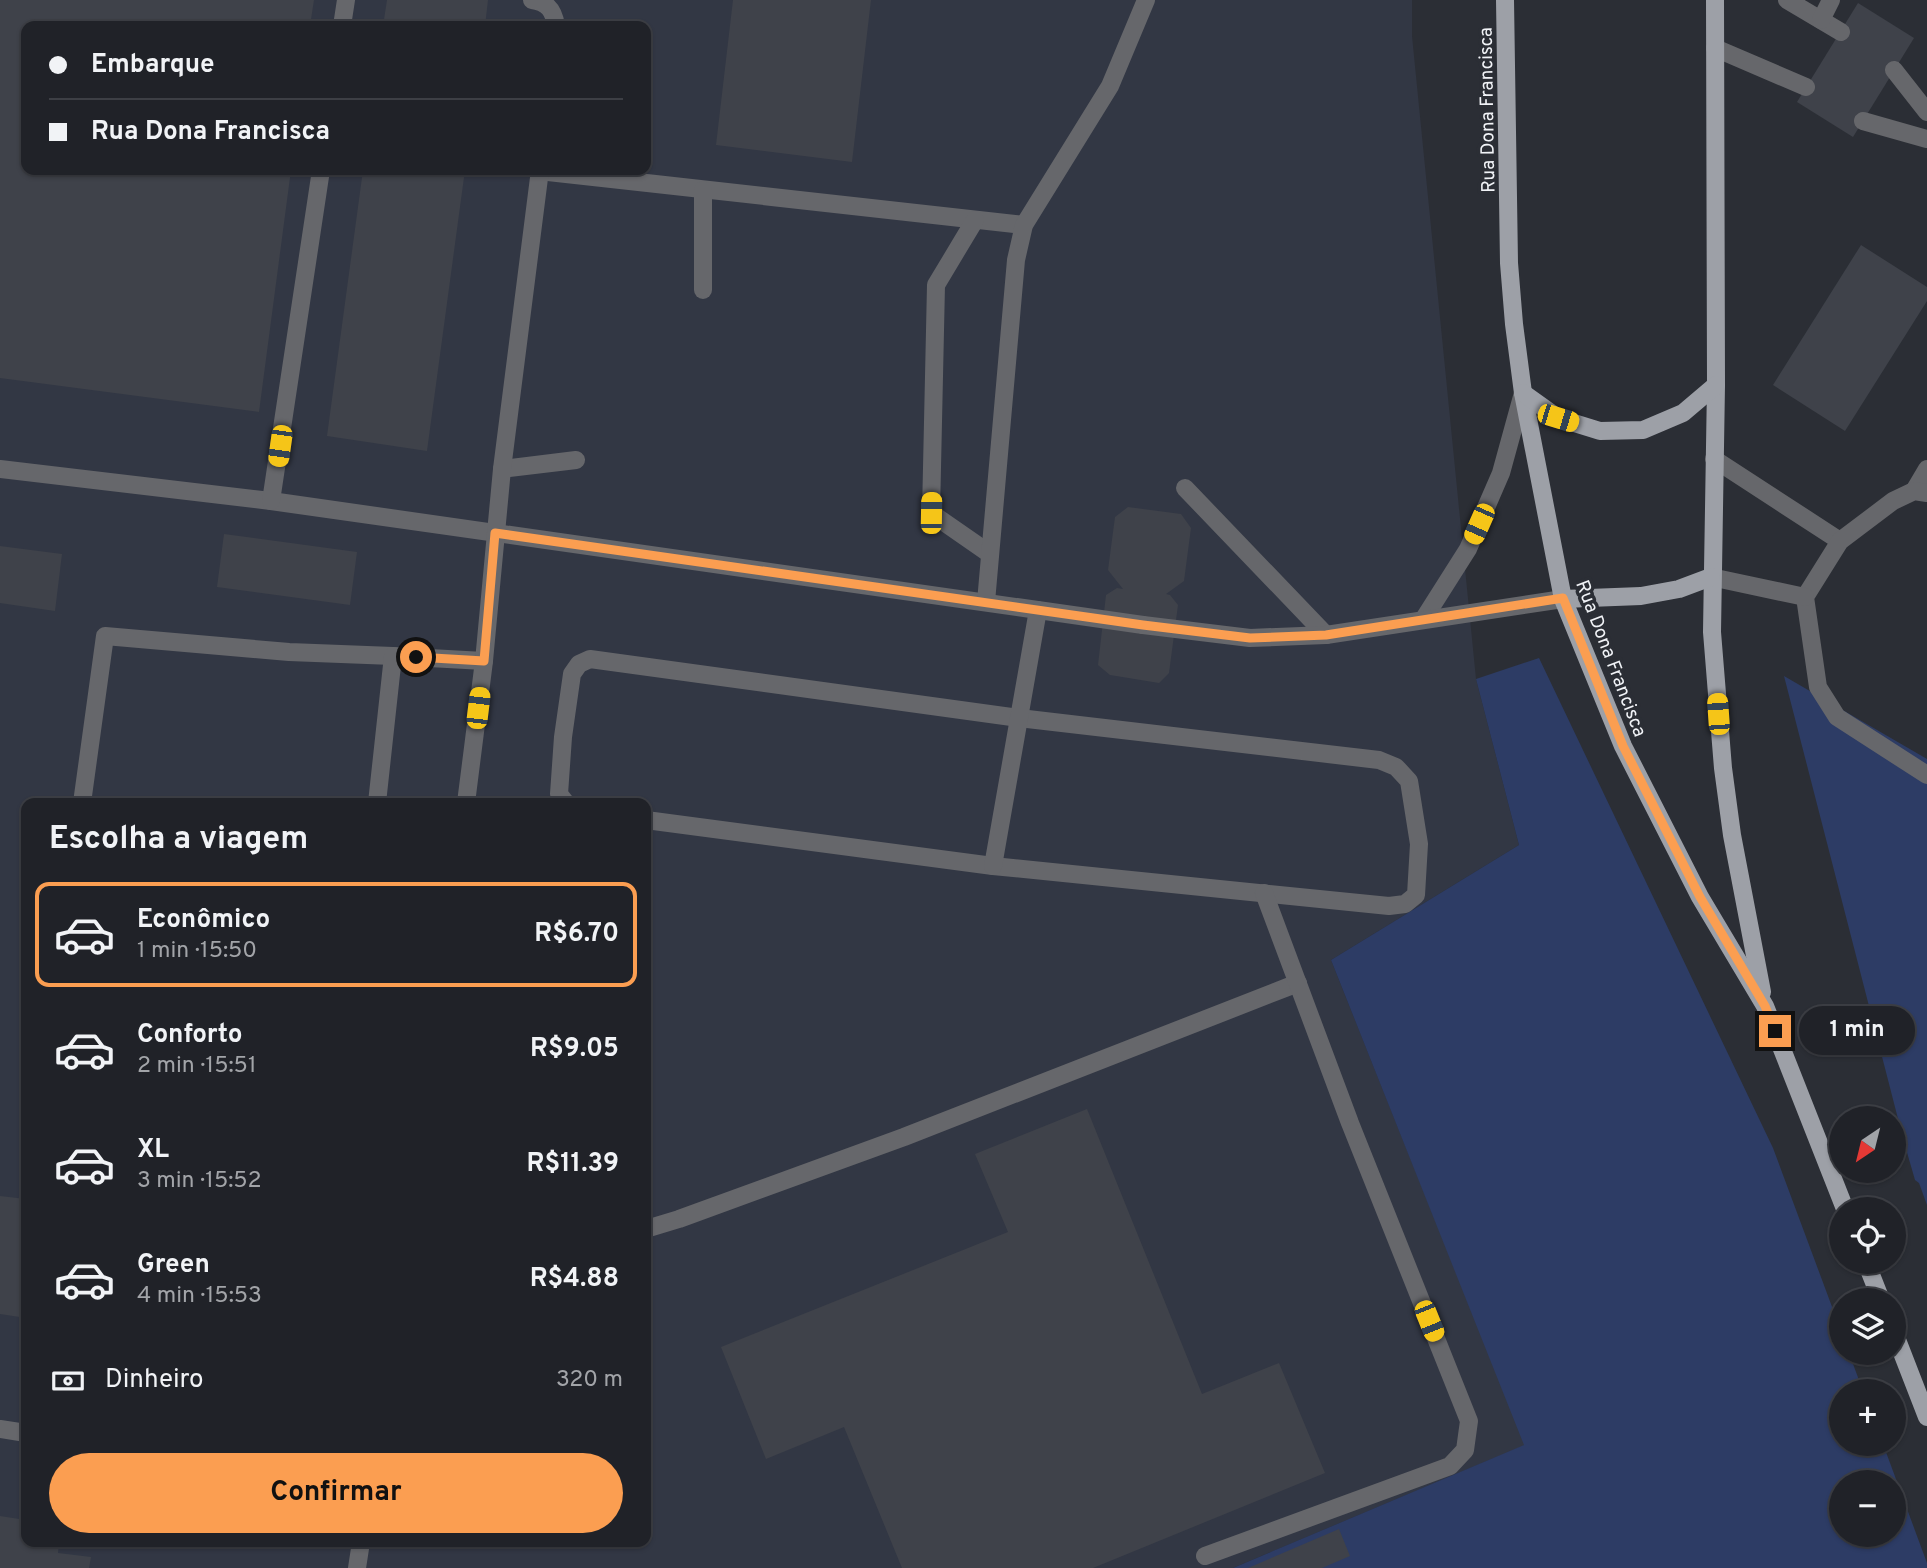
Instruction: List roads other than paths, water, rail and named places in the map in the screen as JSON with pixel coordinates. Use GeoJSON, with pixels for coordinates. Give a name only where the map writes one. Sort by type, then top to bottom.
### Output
{"type":"FeatureCollection","features":[{"type":"Feature","properties":{"kind":"main road","name":"Rua Dona Francisca"},"geometry":{"type":"LineString","coordinates":[[1505,0],[1509,263],[1523,393],[1563,598],[1629,757],[1700,897],[1765,1006],[1840,1197]]}},
{"type":"Feature","properties":{"kind":"main road","name":"Rua Dona Francisca"},"geometry":{"type":"LineString","coordinates":[[1715,0],[1716,385],[1712,632],[1723,768],[1732,835],[1765,1006]]}},
{"type":"Feature","properties":{"kind":"main road"},"geometry":{"type":"LineString","coordinates":[[1523,393],[1558,418],[1600,431],[1643,429],[1684,413],[1716,385]]}},
{"type":"Feature","properties":{"kind":"main road"},"geometry":{"type":"LineString","coordinates":[[1563,598],[1641,596],[1679,589],[1711,577]]}},
{"type":"Feature","properties":{"kind":"main road"},"geometry":{"type":"LineString","coordinates":[[1906,1363],[1927,1417]]}},
{"type":"Feature","properties":{"kind":"street"},"geometry":{"type":"LineString","coordinates":[[343,21],[346,0]]}},
{"type":"Feature","properties":{"kind":"street"},"geometry":{"type":"LineString","coordinates":[[532,0],[541,1],[552,9],[555,21]]}},
{"type":"Feature","properties":{"kind":"street"},"geometry":{"type":"LineString","coordinates":[[986,602],[1016,260],[1024,225],[1110,86],[1146,0]]}},
{"type":"Feature","properties":{"kind":"street"},"geometry":{"type":"LineString","coordinates":[[1787,0],[1840,32]]}},
{"type":"Feature","properties":{"kind":"street"},"geometry":{"type":"LineString","coordinates":[[1821,20],[1831,0]]}},
{"type":"Feature","properties":{"kind":"street"},"geometry":{"type":"LineString","coordinates":[[1715,48],[1806,87]]}},
{"type":"Feature","properties":{"kind":"street"},"geometry":{"type":"LineString","coordinates":[[1894,70],[1927,112]]}},
{"type":"Feature","properties":{"kind":"street"},"geometry":{"type":"LineString","coordinates":[[1863,121],[1927,139]]}},
{"type":"Feature","properties":{"kind":"street"},"geometry":{"type":"LineString","coordinates":[[271,501],[320,175]]}},
{"type":"Feature","properties":{"kind":"street"},"geometry":{"type":"LineString","coordinates":[[467,798],[484,661],[502,469],[539,175]]}},
{"type":"Feature","properties":{"kind":"street"},"geometry":{"type":"LineString","coordinates":[[581,175],[1024,225]]}},
{"type":"Feature","properties":{"kind":"street"},"geometry":{"type":"LineString","coordinates":[[703,190],[703,290]]}},
{"type":"Feature","properties":{"kind":"street"},"geometry":{"type":"LineString","coordinates":[[975,220],[936,285],[931,513],[990,554]]}},
{"type":"Feature","properties":{"kind":"street"},"geometry":{"type":"LineString","coordinates":[[1423,620],[1468,549],[1485,511],[1501,473],[1523,393]]}},
{"type":"Feature","properties":{"kind":"street"},"geometry":{"type":"LineString","coordinates":[[1714,459],[1840,541]]}},
{"type":"Feature","properties":{"kind":"street"},"geometry":{"type":"LineString","coordinates":[[502,469],[576,460]]}},
{"type":"Feature","properties":{"kind":"street"},"geometry":{"type":"LineString","coordinates":[[0,469],[271,501],[1250,638],[1326,635],[1563,598]]}},
{"type":"Feature","properties":{"kind":"street"},"geometry":{"type":"LineString","coordinates":[[1927,469],[1920,492],[1893,501],[1840,541],[1805,597],[1818,687],[1823,697],[1837,717],[1927,775]]}},
{"type":"Feature","properties":{"kind":"street"},"geometry":{"type":"LineString","coordinates":[[1185,488],[1326,635]]}},
{"type":"Feature","properties":{"kind":"street"},"geometry":{"type":"LineString","coordinates":[[1711,577],[1805,597]]}},
{"type":"Feature","properties":{"kind":"street"},"geometry":{"type":"LineString","coordinates":[[993,866],[1038,610]]}},
{"type":"Feature","properties":{"kind":"street"},"geometry":{"type":"LineString","coordinates":[[83,798],[105,636],[289,652],[484,661]]}},
{"type":"Feature","properties":{"kind":"street"},"geometry":{"type":"LineString","coordinates":[[378,798],[393,656]]}},
{"type":"Feature","properties":{"kind":"street"},"geometry":{"type":"LineString","coordinates":[[562,798],[559,794],[563,737],[572,674],[579,664],[590,659],[1019,718],[1379,760],[1396,767],[1409,781],[1419,844],[1416,895],[1405,904],[1389,905],[1264,893],[993,866],[651,821]]}},
{"type":"Feature","properties":{"kind":"street"},"geometry":{"type":"LineString","coordinates":[[1205,1556],[1450,1466],[1465,1450],[1469,1421],[1350,1123],[1264,893]]}},
{"type":"Feature","properties":{"kind":"street"},"geometry":{"type":"LineString","coordinates":[[651,1228],[904,1136],[1298,983]]}},
{"type":"Feature","properties":{"kind":"street"},"geometry":{"type":"LineString","coordinates":[[0,1429],[21,1432]]}},
{"type":"Feature","properties":{"kind":"street"},"geometry":{"type":"LineString","coordinates":[[357,1568],[360,1547]]}}]}
